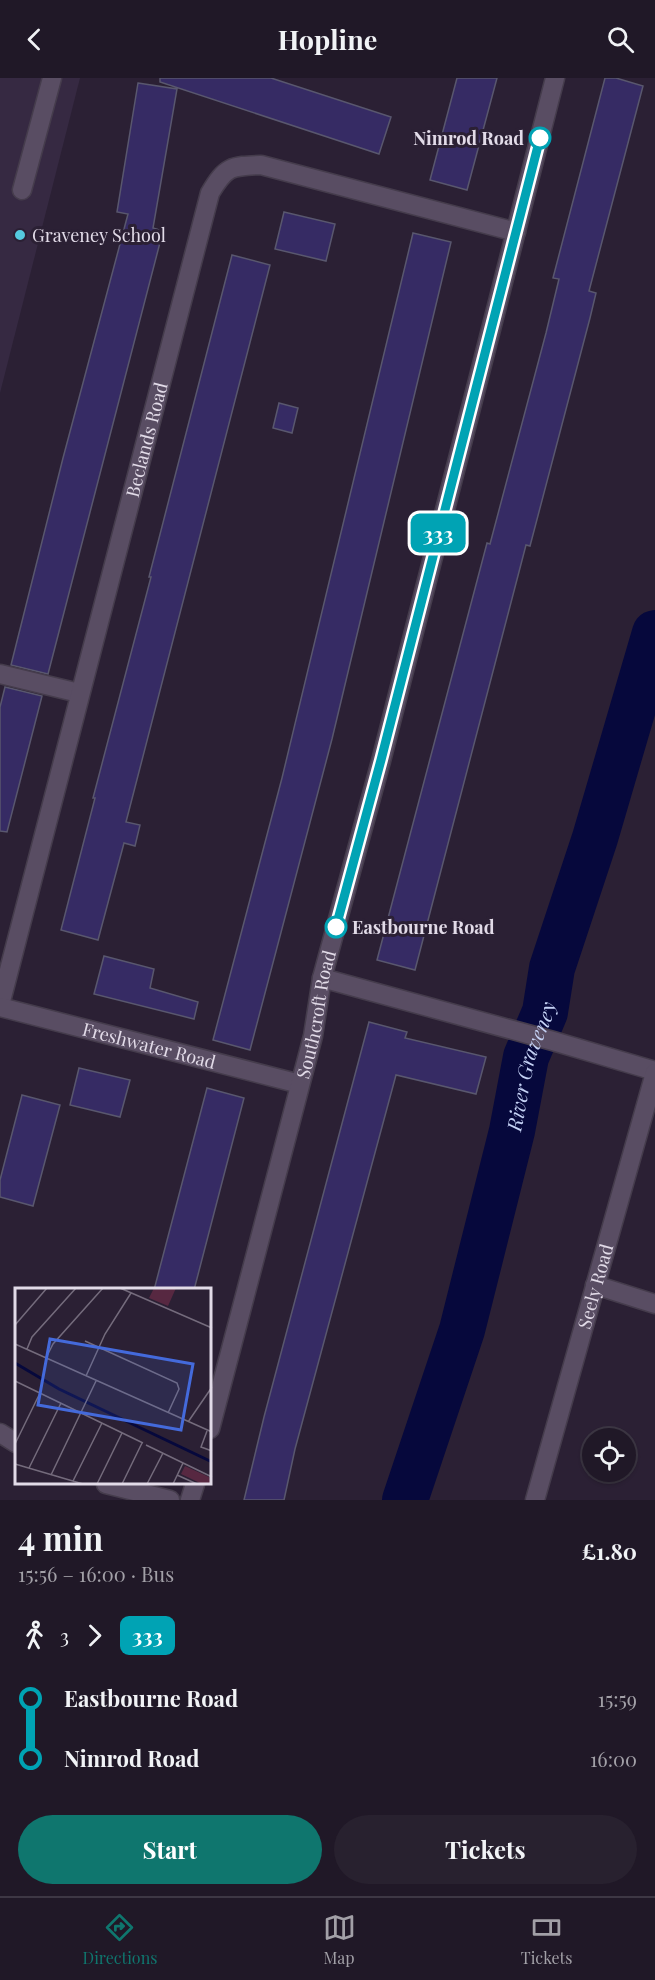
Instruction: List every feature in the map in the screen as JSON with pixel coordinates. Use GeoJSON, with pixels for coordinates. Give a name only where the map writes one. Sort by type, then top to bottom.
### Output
{"type":"FeatureCollection","features":[{"type":"Feature","properties":{"kind":"street"},"geometry":{"type":"LineString","coordinates":[[22,190],[52,78]]}},
{"type":"Feature","properties":{"kind":"street","name":"Southcroft Road"},"geometry":{"type":"LineString","coordinates":[[212,1421],[313,1036],[322,978],[381,760],[555,78]]}},
{"type":"Feature","properties":{"kind":"street","name":"Beclands Road"},"geometry":{"type":"LineString","coordinates":[[0,1006],[210,193],[220,175],[240,166],[261,165],[516,232]]}},
{"type":"Feature","properties":{"kind":"street"},"geometry":{"type":"LineString","coordinates":[[0,674],[80,693]]}},
{"type":"Feature","properties":{"kind":"street"},"geometry":{"type":"LineString","coordinates":[[322,978],[553,1041],[655,1072]]}},
{"type":"Feature","properties":{"kind":"street","name":"Freshwater Road"},"geometry":{"type":"LineString","coordinates":[[0,1006],[300,1084]]}},
{"type":"Feature","properties":{"kind":"street","name":"Seely Road"},"geometry":{"type":"LineString","coordinates":[[535,1500],[655,1072]]}},
{"type":"Feature","properties":{"kind":"street"},"geometry":{"type":"LineString","coordinates":[[595,1286],[655,1304]]}},
{"type":"Feature","properties":{"kind":"street"},"geometry":{"type":"LineString","coordinates":[[0,1433],[15,1442]]}},
{"type":"Feature","properties":{"kind":"street"},"geometry":{"type":"LineString","coordinates":[[110,1485],[170,1500]]}},
{"type":"Feature","properties":{"kind":"street"},"geometry":{"type":"LineString","coordinates":[[190,1500],[195,1485]]}},
{"type":"Feature","properties":{"kind":"shaded area","name":"Graveney School"},"geometry":{"type":"Polygon","coordinates":[[[0,78],[80,78],[0,393],[0,78]]]}},
{"type":"Feature","properties":{"kind":"building"},"geometry":{"type":"Polygon","coordinates":[[[160,78],[271,78],[391,117],[379,154],[160,82],[160,78]]]}},
{"type":"Feature","properties":{"kind":"building"},"geometry":{"type":"Polygon","coordinates":[[[457,78],[497,78],[467,190],[430,180],[457,78]]]}},
{"type":"Feature","properties":{"kind":"building"},"geometry":{"type":"Polygon","coordinates":[[[605,78],[616,78],[643,86],[589,291],[596,293],[590,318],[530,546],[526,545],[415,970],[377,960],[487,543],[490,544],[546,333],[559,279],[553,278],[605,78]]]}},
{"type":"Feature","properties":{"kind":"building"},"geometry":{"type":"Polygon","coordinates":[[[138,83],[177,89],[153,228],[163,231],[48,674],[11,665],[128,214],[117,212],[138,83]]]}},
{"type":"Feature","properties":{"kind":"building"},"geometry":{"type":"Polygon","coordinates":[[[284,212],[335,224],[326,261],[275,249],[284,212]]]}},
{"type":"Feature","properties":{"kind":"building"},"geometry":{"type":"Polygon","coordinates":[[[413,233],[451,242],[332,739],[250,1050],[213,1040],[282,778],[413,233]]]}},
{"type":"Feature","properties":{"kind":"building"},"geometry":{"type":"Polygon","coordinates":[[[232,255],[270,265],[126,822],[140,825],[135,846],[124,843],[98,940],[61,930],[232,255]]]}},
{"type":"Feature","properties":{"kind":"building"},"geometry":{"type":"Polygon","coordinates":[[[279,403],[298,408],[292,433],[273,428],[279,403]]]}},
{"type":"Feature","properties":{"kind":"building"},"geometry":{"type":"Polygon","coordinates":[[[5,687],[42,696],[7,832],[0,831],[0,707],[5,687]]]}},
{"type":"Feature","properties":{"kind":"building"},"geometry":{"type":"Polygon","coordinates":[[[104,956],[154,969],[150,988],[198,1002],[194,1019],[94,994],[104,956]]]}},
{"type":"Feature","properties":{"kind":"building"},"geometry":{"type":"Polygon","coordinates":[[[369,1022],[407,1032],[405,1038],[486,1057],[476,1094],[396,1075],[295,1449],[284,1500],[244,1500],[264,1417],[369,1022]]]}},
{"type":"Feature","properties":{"kind":"building"},"geometry":{"type":"Polygon","coordinates":[[[79,1068],[130,1080],[120,1117],[70,1105],[79,1068]]]}},
{"type":"Feature","properties":{"kind":"building"},"geometry":{"type":"Polygon","coordinates":[[[207,1088],[244,1098],[195,1288],[155,1288],[207,1088]]]}},
{"type":"Feature","properties":{"kind":"building"},"geometry":{"type":"Polygon","coordinates":[[[22,1095],[60,1105],[33,1206],[0,1197],[0,1180],[22,1095]]]}},
{"type":"Feature","properties":{"kind":"waterway","name":"River Graveney"},"geometry":{"type":"LineString","coordinates":[[405,1500],[462,1330],[512,1131],[526,1057],[545,1012],[552,968],[595,838],[655,633]]}},
{"type":"Feature","properties":{"kind":"bus line","name":"333"},"geometry":{"type":"LineString","coordinates":[[336,927],[540,138]]}},
{"type":"Feature","properties":{"kind":"place","name":"Nimrod Road"},"geometry":{"type":"Point","coordinates":[540,138]}},
{"type":"Feature","properties":{"kind":"place","name":"Graveney School"},"geometry":{"type":"Point","coordinates":[20,235]}},
{"type":"Feature","properties":{"kind":"place","name":"Eastbourne Road"},"geometry":{"type":"Point","coordinates":[336,927]}}]}
